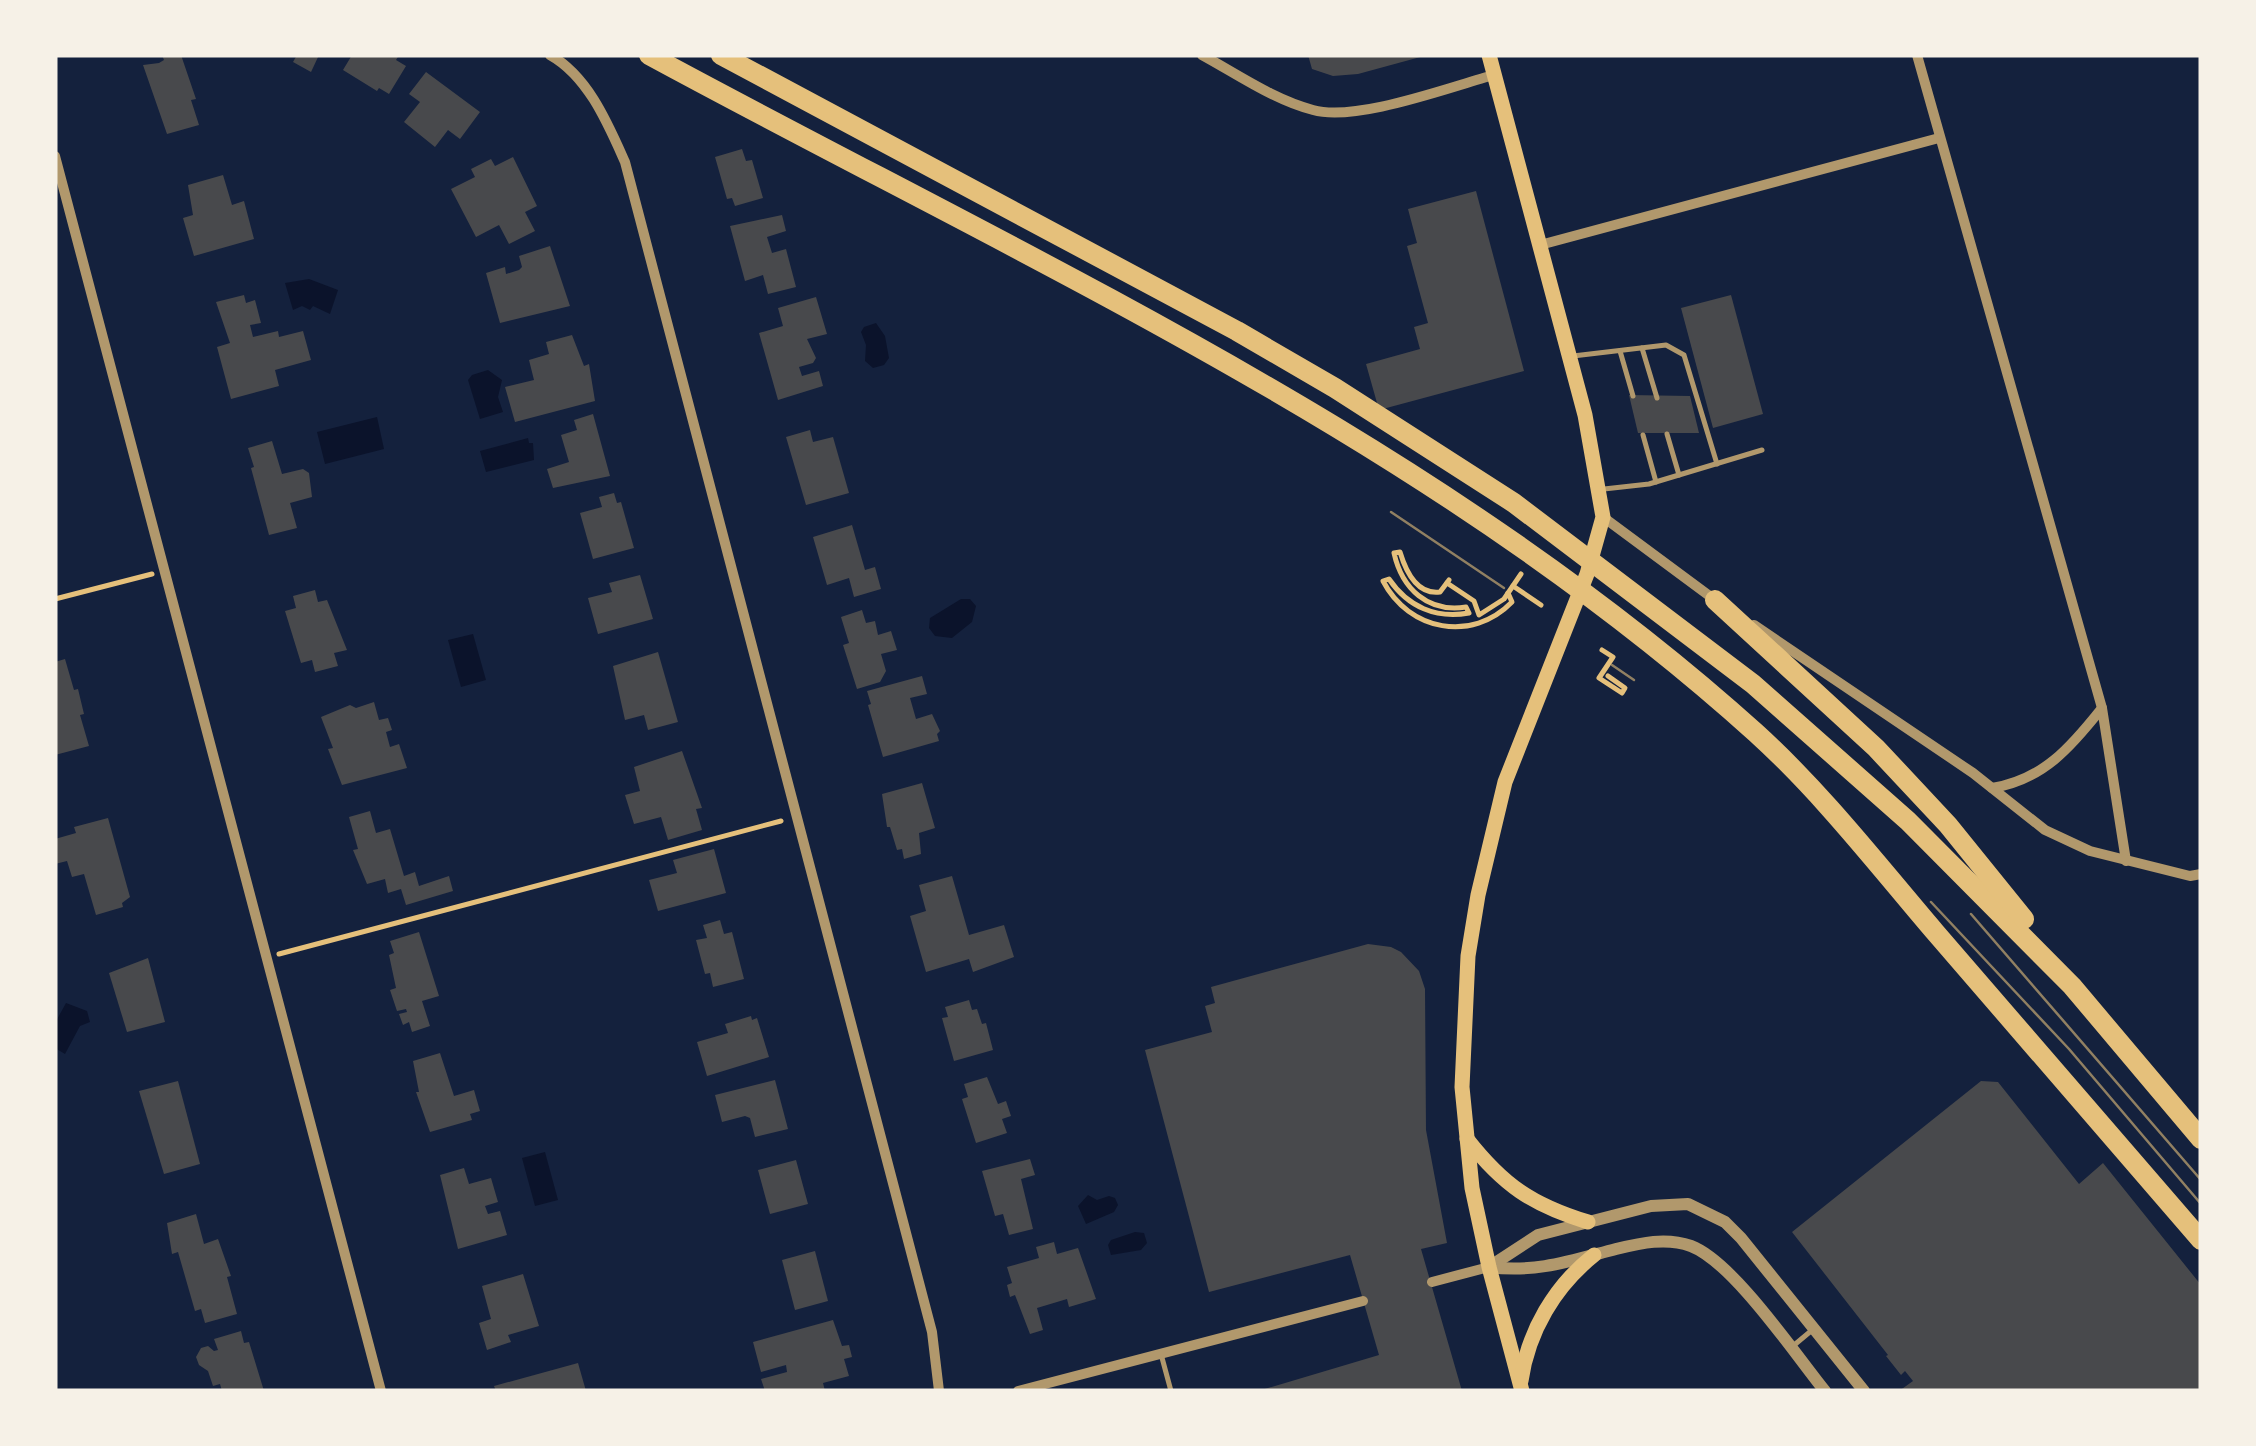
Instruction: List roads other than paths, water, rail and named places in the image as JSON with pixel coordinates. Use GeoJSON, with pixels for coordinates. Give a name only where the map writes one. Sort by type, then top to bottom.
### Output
{"type":"FeatureCollection","features":[{"type":"Feature","properties":{"kind":"highway"},"geometry":{"type":"LineString","coordinates":[[649,55],[1231,365],[1488,524],[1661,653],[1738,717],[1806,782],[2201,1240]]}},
{"type":"Feature","properties":{"kind":"highway"},"geometry":{"type":"LineString","coordinates":[[721,55],[1237,331],[1410,434],[1514,503],[1753,684],[1908,821],[2072,986]]}},
{"type":"Feature","properties":{"kind":"highway"},"geometry":{"type":"LineString","coordinates":[[1715,600],[1876,748],[1938,814],[1992,877],[2072,986],[2201,1139]]}},
{"type":"Feature","properties":{"kind":"main road"},"geometry":{"type":"LineString","coordinates":[[1489,55],[1570,356],[1601,490],[1603,518],[1587,574],[1538,690],[1505,782],[1468,956],[1462,1087],[1472,1188],[1488,1267],[1521,1388]]}},
{"type":"Feature","properties":{"kind":"main road"},"geometry":{"type":"LineString","coordinates":[[1467,1139],[1498,1176],[1518,1192],[1551,1210],[1588,1222]]}},
{"type":"Feature","properties":{"kind":"main road"},"geometry":{"type":"LineString","coordinates":[[1521,1388],[1523,1365],[1550,1302],[1572,1274],[1594,1255]]}},
{"type":"Feature","properties":{"kind":"street"},"geometry":{"type":"LineString","coordinates":[[550,55],[560,60],[586,88],[608,123],[625,162],[932,1332],[939,1391]]}},
{"type":"Feature","properties":{"kind":"street"},"geometry":{"type":"LineString","coordinates":[[1202,55],[1278,96],[1334,114],[1494,75]]}},
{"type":"Feature","properties":{"kind":"street"},"geometry":{"type":"LineString","coordinates":[[1916,55],[2102,708],[2126,862]]}},
{"type":"Feature","properties":{"kind":"street"},"geometry":{"type":"LineString","coordinates":[[1540,245],[1939,138]]}},
{"type":"Feature","properties":{"kind":"street"},"geometry":{"type":"LineString","coordinates":[[55,156],[381,1391]]}},
{"type":"Feature","properties":{"kind":"street"},"geometry":{"type":"LineString","coordinates":[[1603,518],[1715,600],[1828,673],[1992,788],[2045,830],[2126,862],[2190,876],[2201,874]]}},
{"type":"Feature","properties":{"kind":"street"},"geometry":{"type":"LineString","coordinates":[[1992,788],[2014,784],[2041,772],[2073,745],[2102,708]]}},
{"type":"Feature","properties":{"kind":"street"},"geometry":{"type":"LineString","coordinates":[[1488,1267],[1538,1236],[1670,1204],[1688,1204],[1708,1211],[1740,1238],[1864,1391]]}},
{"type":"Feature","properties":{"kind":"street"},"geometry":{"type":"LineString","coordinates":[[1432,1282],[1488,1267],[1544,1268],[1650,1241],[1672,1241],[1693,1247],[1714,1260],[1825,1391]]}},
{"type":"Feature","properties":{"kind":"street"},"geometry":{"type":"LineString","coordinates":[[1018,1391],[1362,1300]]}},
{"type":"Feature","properties":{"kind":"lane"},"geometry":{"type":"LineString","coordinates":[[1570,356],[1666,345],[1684,355],[1717,464]]}},
{"type":"Feature","properties":{"kind":"lane"},"geometry":{"type":"LineString","coordinates":[[1642,348],[1656,398]]}},
{"type":"Feature","properties":{"kind":"lane"},"geometry":{"type":"LineString","coordinates":[[1620,350],[1633,396]]}},
{"type":"Feature","properties":{"kind":"lane"},"geometry":{"type":"LineString","coordinates":[[1667,434],[1679,475]]}},
{"type":"Feature","properties":{"kind":"lane"},"geometry":{"type":"LineString","coordinates":[[1644,435],[1656,482]]}},
{"type":"Feature","properties":{"kind":"lane"},"geometry":{"type":"LineString","coordinates":[[1601,490],[1656,482],[1762,450]]}},
{"type":"Feature","properties":{"kind":"lane"},"geometry":{"type":"LineString","coordinates":[[1790,1348],[1815,1328]]}},
{"type":"Feature","properties":{"kind":"lane"},"geometry":{"type":"LineString","coordinates":[[1161,1354],[1172,1391]]}},
{"type":"Feature","properties":{"kind":"water"},"geometry":{"type":"Polygon","coordinates":[[[309,279],[338,290],[330,314],[313,306],[310,310],[302,306],[293,310],[285,283],[309,279]]]}},
{"type":"Feature","properties":{"kind":"water"},"geometry":{"type":"Polygon","coordinates":[[[876,323],[885,336],[889,358],[884,365],[873,368],[865,361],[866,345],[861,332],[876,323]]]}},
{"type":"Feature","properties":{"kind":"water"},"geometry":{"type":"Polygon","coordinates":[[[488,370],[502,380],[498,397],[503,412],[480,419],[468,380],[488,370]]]}},
{"type":"Feature","properties":{"kind":"water"},"geometry":{"type":"Polygon","coordinates":[[[377,417],[384,449],[325,464],[317,432],[377,417]]]}},
{"type":"Feature","properties":{"kind":"water"},"geometry":{"type":"Polygon","coordinates":[[[528,438],[533,443],[534,460],[486,472],[480,451],[528,438]]]}},
{"type":"Feature","properties":{"kind":"water"},"geometry":{"type":"Polygon","coordinates":[[[961,599],[970,599],[976,606],[972,622],[952,638],[935,636],[929,628],[930,618],[961,599]]]}},
{"type":"Feature","properties":{"kind":"water"},"geometry":{"type":"Polygon","coordinates":[[[473,634],[486,680],[461,687],[448,640],[473,634]]]}},
{"type":"Feature","properties":{"kind":"water"},"geometry":{"type":"Polygon","coordinates":[[[66,1003],[87,1011],[90,1022],[80,1026],[65,1054],[55,1048],[55,1023],[66,1003]]]}},
{"type":"Feature","properties":{"kind":"water"},"geometry":{"type":"Polygon","coordinates":[[[545,1152],[558,1200],[535,1206],[522,1158],[545,1152]]]}},
{"type":"Feature","properties":{"kind":"water"},"geometry":{"type":"Polygon","coordinates":[[[1088,1195],[1097,1200],[1115,1198],[1118,1205],[1114,1212],[1086,1224],[1078,1206],[1088,1195]]]}},
{"type":"Feature","properties":{"kind":"water"},"geometry":{"type":"Polygon","coordinates":[[[1144,1233],[1147,1243],[1141,1250],[1111,1255],[1111,1240],[1144,1233]]]}},
{"type":"Feature","properties":{"kind":"tram line"},"geometry":{"type":"LineString","coordinates":[[1391,512],[1504,588]]}},
{"type":"Feature","properties":{"kind":"tram line"},"geometry":{"type":"LineString","coordinates":[[1612,665],[1634,680]]}},
{"type":"Feature","properties":{"kind":"tram line"},"geometry":{"type":"LineString","coordinates":[[1931,902],[2069,1049],[2201,1204]]}},
{"type":"Feature","properties":{"kind":"tram line"},"geometry":{"type":"LineString","coordinates":[[1971,914],[2201,1180]]}}]}
